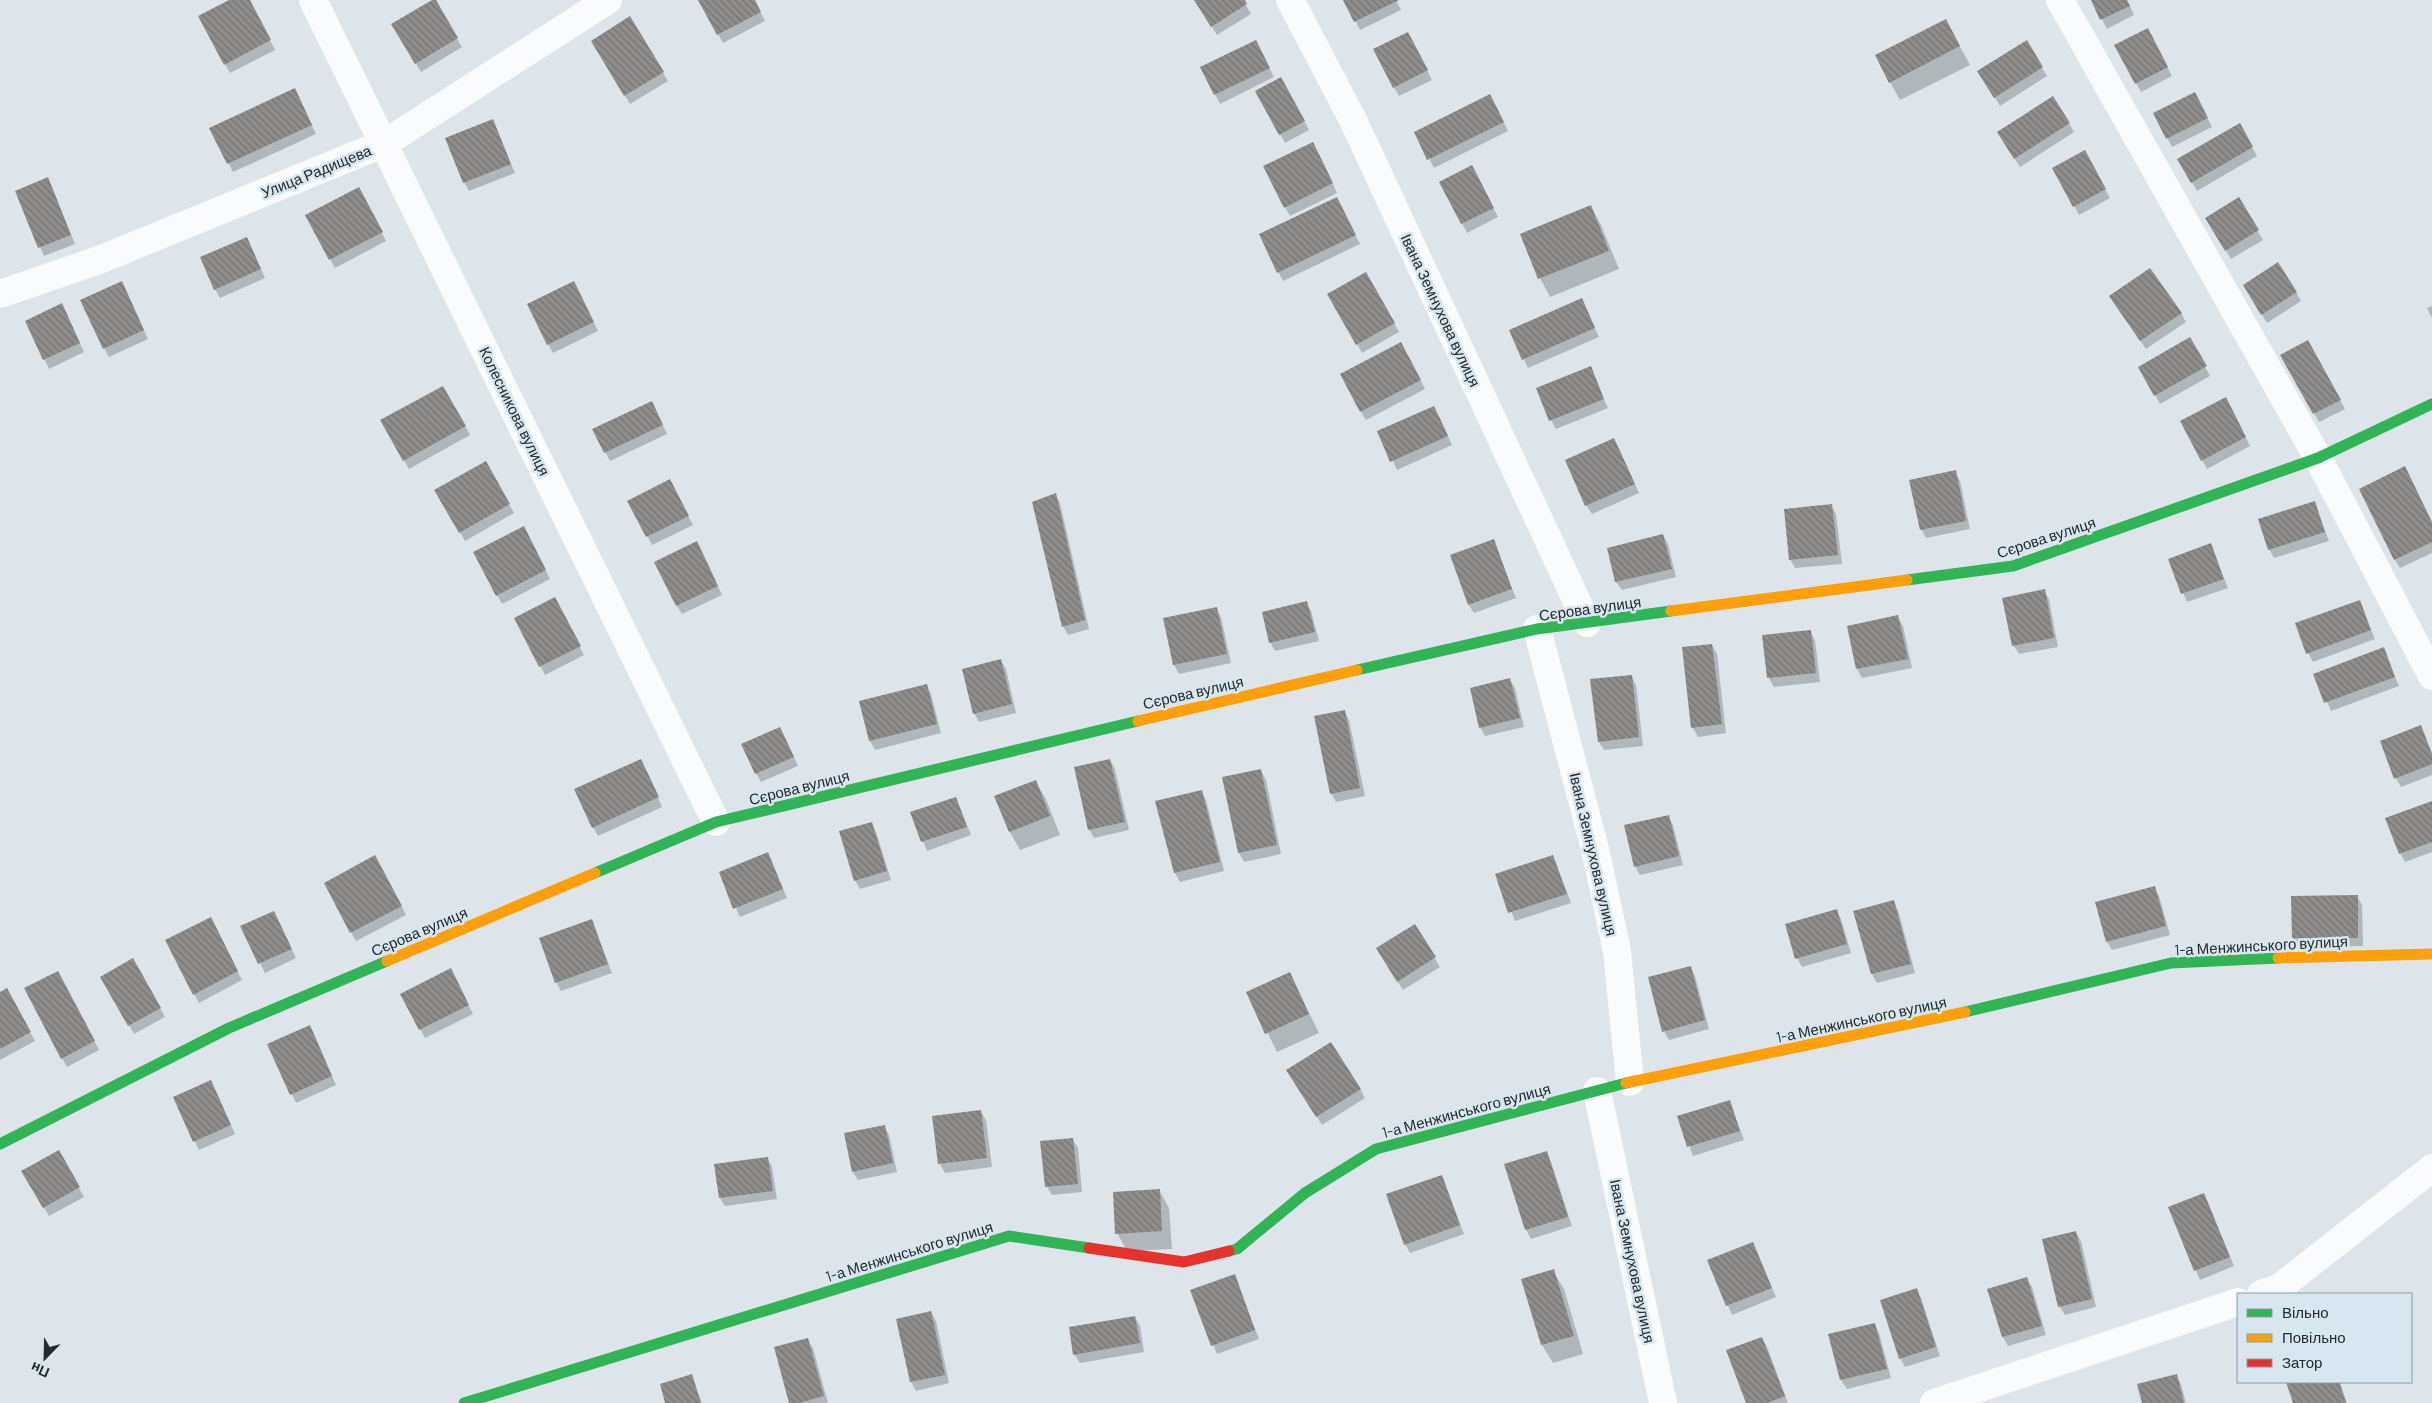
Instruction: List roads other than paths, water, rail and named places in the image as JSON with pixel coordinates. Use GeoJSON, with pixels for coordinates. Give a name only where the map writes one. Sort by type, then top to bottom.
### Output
{"type":"FeatureCollection","features":[{"type":"Feature","properties":{"kind":"street","name":"Колесникова вулиця"},"geometry":{"type":"LineString","coordinates":[[313,0],[385,143],[716,822]]}},
{"type":"Feature","properties":{"kind":"street","name":"Улица Радищева"},"geometry":{"type":"LineString","coordinates":[[0,294],[99,260],[385,143],[608,0]]}},
{"type":"Feature","properties":{"kind":"street","name":"Івана Земнухова вулиця"},"geometry":{"type":"LineString","coordinates":[[1290,0],[1353,120],[1587,623]]}},
{"type":"Feature","properties":{"kind":"street"},"geometry":{"type":"LineString","coordinates":[[2060,0],[2318,458],[2432,676]]}},
{"type":"Feature","properties":{"kind":"street","name":"Сєрова вулиця"},"geometry":{"type":"LineString","coordinates":[[0,1144],[229,1028],[716,822],[1207,704],[1537,630],[2012,566],[2318,458],[2432,404]]}},
{"type":"Feature","properties":{"kind":"street","name":"Івана Земнухова вулиця"},"geometry":{"type":"LineString","coordinates":[[1537,630],[1595,849],[1615,941],[1630,1082]]}},
{"type":"Feature","properties":{"kind":"street","name":"1-а Менжинського вулиця"},"geometry":{"type":"LineString","coordinates":[[464,1403],[1009,1236],[1184,1262],[1238,1249],[1306,1193],[1376,1149],[1630,1082],[2000,1005],[2171,963],[2256,958],[2432,954]]}},
{"type":"Feature","properties":{"kind":"street","name":"Івана Земнухова вулиця"},"geometry":{"type":"LineString","coordinates":[[1597,1091],[1663,1403]]}},
{"type":"Feature","properties":{"kind":"street"},"geometry":{"type":"LineString","coordinates":[[2264,1293],[2279,1288],[2432,1168]]}},
{"type":"Feature","properties":{"kind":"street"},"geometry":{"type":"LineString","coordinates":[[1934,1403],[2237,1302]]}}]}
